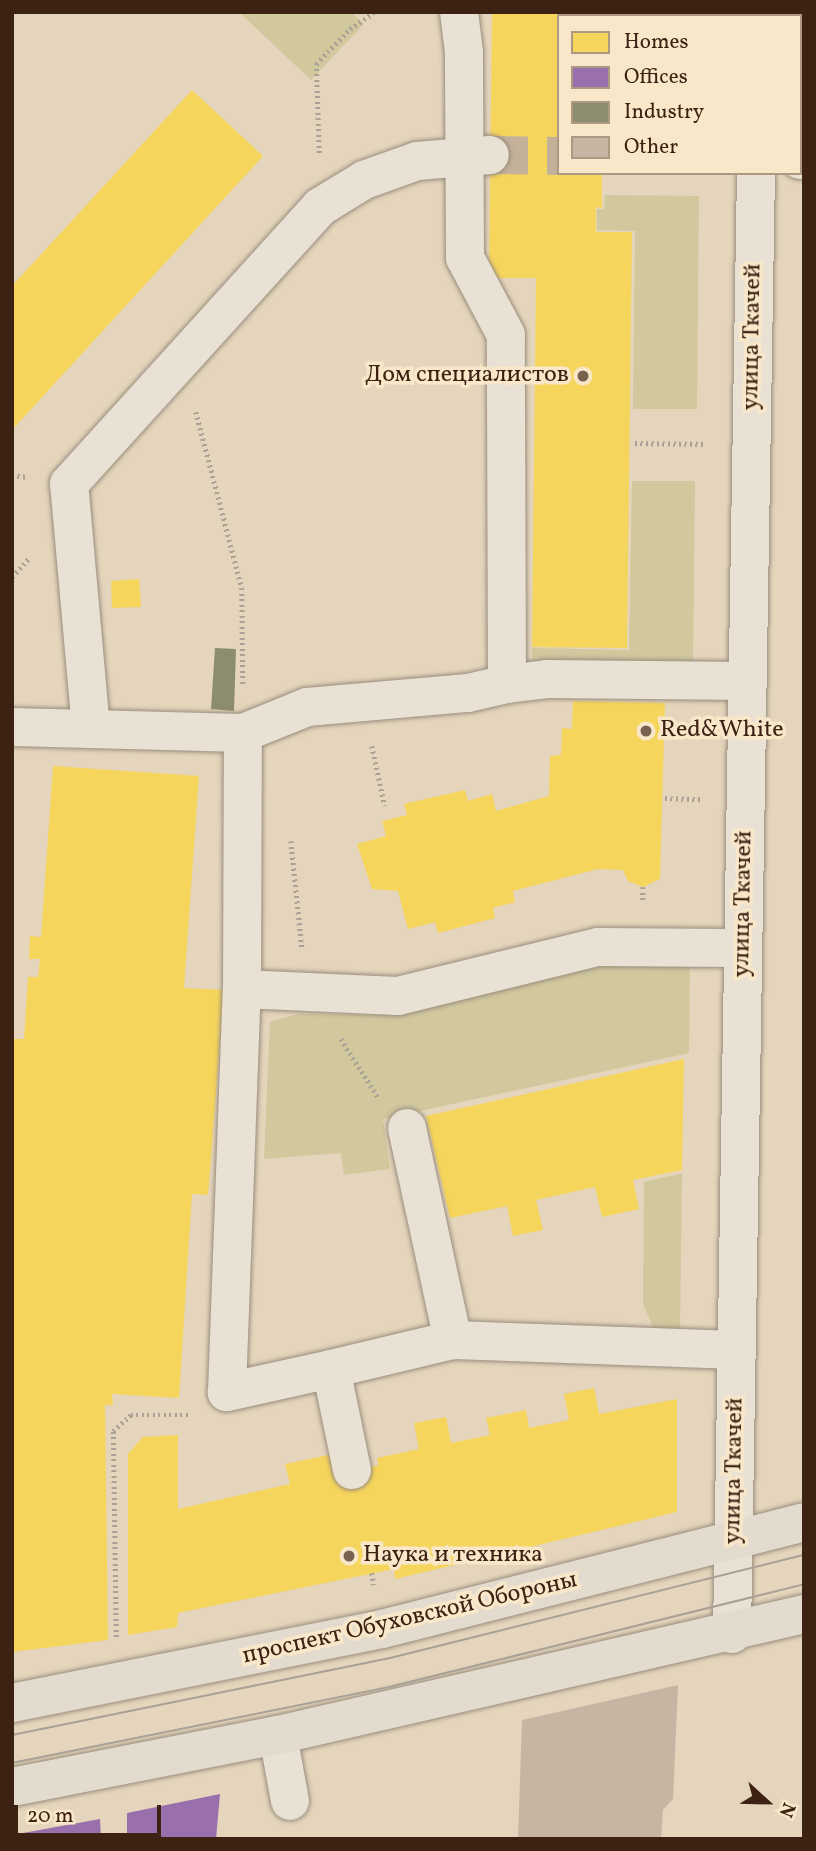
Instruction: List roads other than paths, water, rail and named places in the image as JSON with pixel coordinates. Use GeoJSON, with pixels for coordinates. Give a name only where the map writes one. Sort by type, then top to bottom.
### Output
{"type":"FeatureCollection","features":[{"type":"Feature","properties":{"kind":"main road","name":"проспект Обуховской Обороны"},"geometry":{"type":"LineString","coordinates":[[12,1703],[382,1629],[804,1522]]}},
{"type":"Feature","properties":{"kind":"main road"},"geometry":{"type":"LineString","coordinates":[[12,1787],[278,1735],[732,1634],[804,1614]]}},
{"type":"Feature","properties":{"kind":"street"},"geometry":{"type":"LineString","coordinates":[[459,12],[477,155],[465,258],[506,335],[507,684]]}},
{"type":"Feature","properties":{"kind":"street"},"geometry":{"type":"LineString","coordinates":[[91,729],[69,484],[320,207],[364,180],[417,161],[477,155]]}},
{"type":"Feature","properties":{"kind":"street","name":"улица Ткачей"},"geometry":{"type":"LineString","coordinates":[[732,1634],[756,175]]}},
{"type":"Feature","properties":{"kind":"street"},"geometry":{"type":"LineString","coordinates":[[12,727],[243,733],[307,707],[468,692],[547,679],[748,681]]}},
{"type":"Feature","properties":{"kind":"street"},"geometry":{"type":"LineString","coordinates":[[243,733],[242,989],[227,1392],[453,1340],[737,1350]]}},
{"type":"Feature","properties":{"kind":"street"},"geometry":{"type":"LineString","coordinates":[[242,989],[398,996],[598,947],[743,947]]}},
{"type":"Feature","properties":{"kind":"street"},"geometry":{"type":"LineString","coordinates":[[395,1116],[453,1340]]}},
{"type":"Feature","properties":{"kind":"street"},"geometry":{"type":"LineString","coordinates":[[331,1369],[352,1470]]}},
{"type":"Feature","properties":{"kind":"street"},"geometry":{"type":"LineString","coordinates":[[278,1735],[290,1801]]}},
{"type":"Feature","properties":{"kind":"tunnel"},"geometry":{"type":"LineString","coordinates":[[490,155],[557,156]]}},
{"type":"Feature","properties":{"kind":"tram line"},"geometry":{"type":"LineString","coordinates":[[12,1735],[386,1659],[804,1555]]}},
{"type":"Feature","properties":{"kind":"tram line"},"geometry":{"type":"LineString","coordinates":[[12,1763],[393,1686],[804,1584]]}},
{"type":"Feature","properties":{"kind":"place","name":"Дом специалистов"},"geometry":{"type":"Point","coordinates":[583,376]}},
{"type":"Feature","properties":{"kind":"place","name":"Red&White"},"geometry":{"type":"Point","coordinates":[646,731]}},
{"type":"Feature","properties":{"kind":"place","name":"Наука и техника"},"geometry":{"type":"Point","coordinates":[349,1556]}}]}
